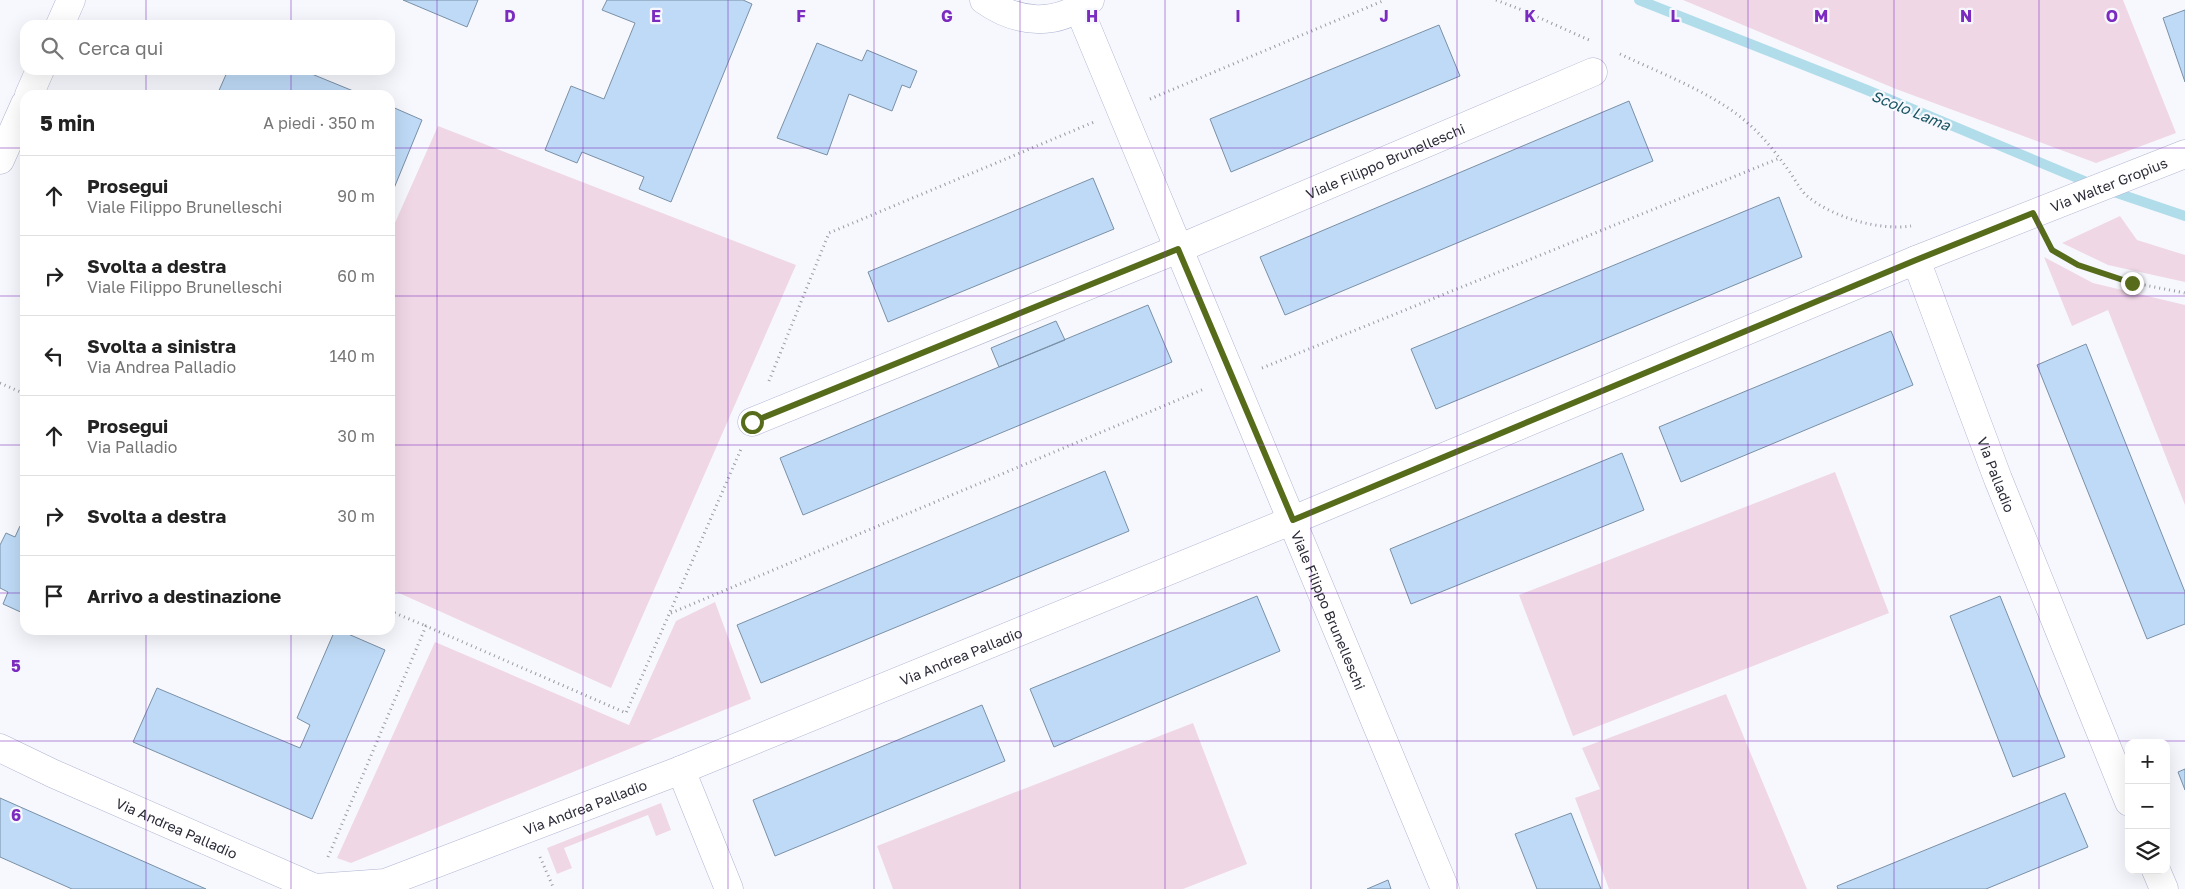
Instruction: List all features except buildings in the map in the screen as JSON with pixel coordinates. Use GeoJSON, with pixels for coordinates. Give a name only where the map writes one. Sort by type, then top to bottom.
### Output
{"type":"FeatureCollection","features":[{"type":"Feature","properties":{"kind":"street"},"geometry":{"type":"LineString","coordinates":[[62,20],[70,0]]}},
{"type":"Feature","properties":{"kind":"street"},"geometry":{"type":"LineString","coordinates":[[984,0],[999,11],[1026,19],[1053,18],[1085,4]]}},
{"type":"Feature","properties":{"kind":"street","name":"Viale Filippo Brunelleschi"},"geometry":{"type":"LineString","coordinates":[[1085,4],[1122,111],[1178,249],[1446,889]]}},
{"type":"Feature","properties":{"kind":"street","name":"Viale Filippo Brunelleschi"},"geometry":{"type":"LineString","coordinates":[[752,422],[1178,249],[1593,72]]}},
{"type":"Feature","properties":{"kind":"street"},"geometry":{"type":"LineString","coordinates":[[31,90],[38,75]]}},
{"type":"Feature","properties":{"kind":"street"},"geometry":{"type":"LineString","coordinates":[[0,160],[20,115]]}},
{"type":"Feature","properties":{"kind":"street","name":"Via Walter Gropius"},"geometry":{"type":"LineString","coordinates":[[2033,213],[2185,154]]}},
{"type":"Feature","properties":{"kind":"street"},"geometry":{"type":"LineString","coordinates":[[1927,256],[2033,213]]}},
{"type":"Feature","properties":{"kind":"street","name":"Via Andrea Palladio"},"geometry":{"type":"LineString","coordinates":[[0,748],[63,778],[315,888],[385,884],[681,770],[1293,520],[1927,256]]}},
{"type":"Feature","properties":{"kind":"street","name":"Via Palladio"},"geometry":{"type":"LineString","coordinates":[[1927,256],[1998,479],[2125,792]]}},
{"type":"Feature","properties":{"kind":"street"},"geometry":{"type":"LineString","coordinates":[[681,770],[729,889]]}},
{"type":"Feature","properties":{"kind":"street"},"geometry":{"type":"LineString","coordinates":[[2158,874],[2164,889]]}},
{"type":"Feature","properties":{"kind":"path"},"geometry":{"type":"LineString","coordinates":[[395,613],[626,713],[752,422],[829,233],[1384,0]]}},
{"type":"Feature","properties":{"kind":"path"},"geometry":{"type":"LineString","coordinates":[[1496,0],[1593,42]]}},
{"type":"Feature","properties":{"kind":"path"},"geometry":{"type":"LineString","coordinates":[[1619,54],[1708,95],[1739,116],[1766,140],[1807,196],[1840,214],[1878,226],[1903,228],[1927,224],[1927,256]]}},
{"type":"Feature","properties":{"kind":"path"},"geometry":{"type":"LineString","coordinates":[[2033,213],[2052,250],[2078,265],[2132,283],[2185,293]]}},
{"type":"Feature","properties":{"kind":"path"},"geometry":{"type":"LineString","coordinates":[[0,383],[20,392]]}},
{"type":"Feature","properties":{"kind":"path"},"geometry":{"type":"LineString","coordinates":[[315,888],[426,626]]}},
{"type":"Feature","properties":{"kind":"shaded area"},"geometry":{"type":"Polygon","coordinates":[[[1683,0],[2123,0],[2176,133],[2096,163],[1896,89],[1683,0]]]}},
{"type":"Feature","properties":{"kind":"shaded area"},"geometry":{"type":"Polygon","coordinates":[[[438,126],[796,265],[611,688],[395,591],[395,223],[438,126]]]}},
{"type":"Feature","properties":{"kind":"shaded area"},"geometry":{"type":"Polygon","coordinates":[[[2120,216],[2137,240],[2185,255],[2185,282],[2108,265],[2062,243],[2120,216]]]}},
{"type":"Feature","properties":{"kind":"shaded area"},"geometry":{"type":"Polygon","coordinates":[[[2044,257],[2093,283],[2185,305],[2185,505],[2108,310],[2072,326],[2044,257]]]}},
{"type":"Feature","properties":{"kind":"shaded area"},"geometry":{"type":"Polygon","coordinates":[[[1835,472],[1889,613],[1573,736],[1519,595],[1835,472]]]}},
{"type":"Feature","properties":{"kind":"shaded area"},"geometry":{"type":"Polygon","coordinates":[[[715,602],[751,699],[351,863],[337,858],[435,642],[629,725],[676,621],[715,602]]]}},
{"type":"Feature","properties":{"kind":"shaded area"},"geometry":{"type":"Polygon","coordinates":[[[1726,694],[1807,889],[1609,889],[1575,798],[1600,789],[1582,748],[1726,694]]]}},
{"type":"Feature","properties":{"kind":"shaded area"},"geometry":{"type":"Polygon","coordinates":[[[1193,723],[1247,864],[1183,889],[893,889],[877,846],[1193,723]]]}},
{"type":"Feature","properties":{"kind":"shaded area"},"geometry":{"type":"Polygon","coordinates":[[[661,803],[671,830],[656,836],[648,815],[564,848],[572,868],[557,874],[547,848],[661,803]]]}},
{"type":"Feature","properties":{"kind":"waterway","name":"Scolo Lama"},"geometry":{"type":"LineString","coordinates":[[1639,0],[1867,90],[2094,185]]}},
{"type":"Feature","properties":{"kind":"waterway","name":"Scolo Lama"},"geometry":{"type":"LineString","coordinates":[[2108,190],[2185,216]]}},
{"type":"Feature","properties":{"kind":"route"},"geometry":{"type":"LineString","coordinates":[[752,422],[1178,249],[1293,520],[2033,213],[2052,250],[2078,265],[2132,283]]}}]}
